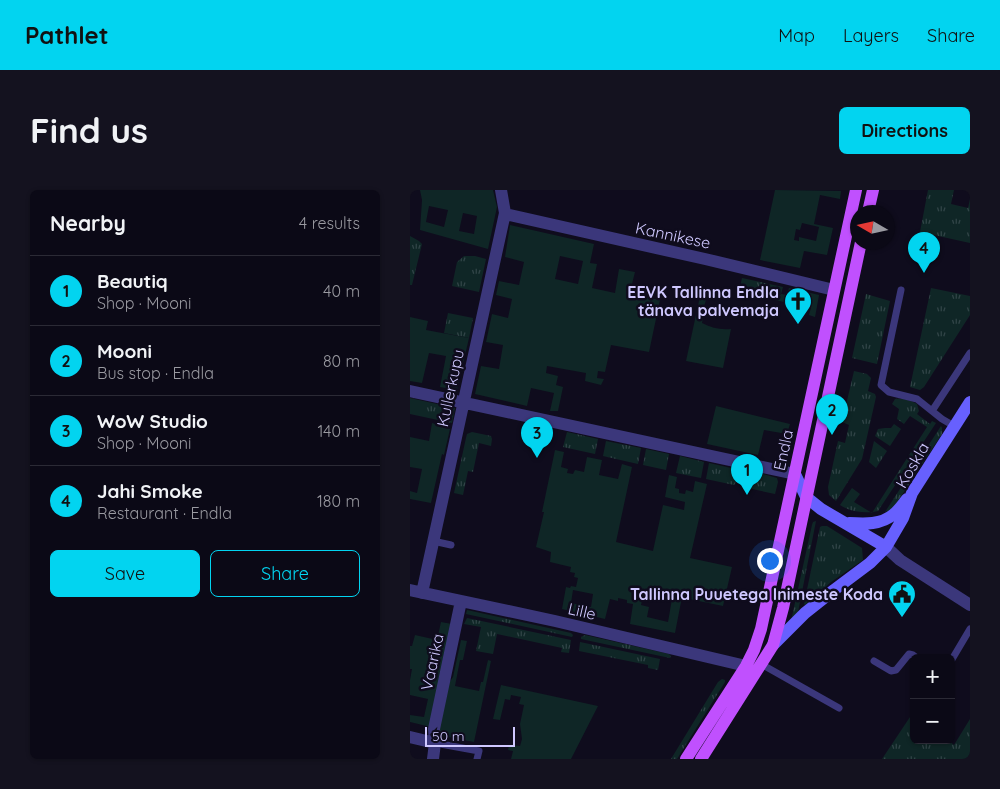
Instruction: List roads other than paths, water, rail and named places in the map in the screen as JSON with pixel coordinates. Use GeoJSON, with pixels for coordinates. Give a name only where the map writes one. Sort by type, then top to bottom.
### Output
{"type":"FeatureCollection","features":[{"type":"Feature","properties":{"kind":"main road","name":"Endla"},"geometry":{"type":"LineString","coordinates":[[686,759],[746,666],[761,629],[856,190]]}},
{"type":"Feature","properties":{"kind":"main road"},"geometry":{"type":"LineString","coordinates":[[870,205],[873,190]]}},
{"type":"Feature","properties":{"kind":"main road","name":"Endla"},"geometry":{"type":"LineString","coordinates":[[701,759],[773,645],[783,608],[859,250]]}},
{"type":"Feature","properties":{"kind":"street","name":"Kullerkupu"},"geometry":{"type":"LineString","coordinates":[[416,591],[433,541],[505,214],[501,190]]}},
{"type":"Feature","properties":{"kind":"street","name":"Kannikese"},"geometry":{"type":"LineString","coordinates":[[505,214],[834,290]]}},
{"type":"Feature","properties":{"kind":"street"},"geometry":{"type":"LineString","coordinates":[[410,391],[795,474],[806,497],[821,509],[886,547],[900,560],[970,605]]}},
{"type":"Feature","properties":{"kind":"street","name":"Koskla"},"geometry":{"type":"LineString","coordinates":[[773,645],[805,613],[870,564],[886,547],[903,518],[912,493],[970,402]]}},
{"type":"Feature","properties":{"kind":"street"},"geometry":{"type":"LineString","coordinates":[[846,523],[868,524],[880,522],[894,514],[912,493]]}},
{"type":"Feature","properties":{"kind":"street","name":"Lille"},"geometry":{"type":"LineString","coordinates":[[416,591],[547,619],[746,666]]}},
{"type":"Feature","properties":{"kind":"street","name":"Vaarika"},"geometry":{"type":"LineString","coordinates":[[433,759],[434,729],[461,601]]}},
{"type":"Feature","properties":{"kind":"street"},"geometry":{"type":"LineString","coordinates":[[410,737],[435,743]]}},
{"type":"Feature","properties":{"kind":"lane"},"geometry":{"type":"LineString","coordinates":[[901,290],[881,385],[889,392],[917,400],[954,426]]}},
{"type":"Feature","properties":{"kind":"lane"},"geometry":{"type":"LineString","coordinates":[[932,411],[970,352]]}},
{"type":"Feature","properties":{"kind":"lane"},"geometry":{"type":"LineString","coordinates":[[433,541],[451,545]]}},
{"type":"Feature","properties":{"kind":"lane"},"geometry":{"type":"LineString","coordinates":[[955,657],[968,639],[970,629]]}},
{"type":"Feature","properties":{"kind":"lane"},"geometry":{"type":"LineString","coordinates":[[874,661],[891,671],[896,670],[910,654]]}},
{"type":"Feature","properties":{"kind":"lane"},"geometry":{"type":"LineString","coordinates":[[761,664],[839,708]]}},
{"type":"Feature","properties":{"kind":"lane"},"geometry":{"type":"LineString","coordinates":[[435,743],[479,751],[477,759]]}},
{"type":"Feature","properties":{"kind":"place","name":"Jahi Smoke"},"geometry":{"type":"Point","coordinates":[924,273]}},
{"type":"Feature","properties":{"kind":"place","name":"EEVK Tallinna Endla tänava palvemaja"},"geometry":{"type":"Point","coordinates":[798,325]}},
{"type":"Feature","properties":{"kind":"place","name":"Mooni"},"geometry":{"type":"Point","coordinates":[832,435]}},
{"type":"Feature","properties":{"kind":"place","name":"WoW Studio"},"geometry":{"type":"Point","coordinates":[537,458]}},
{"type":"Feature","properties":{"kind":"place","name":"Beautiq"},"geometry":{"type":"Point","coordinates":[747,495]}},
{"type":"Feature","properties":{"kind":"place","name":"Tallinna Puuetega Inimeste Koda"},"geometry":{"type":"Point","coordinates":[902,618]}}]}
